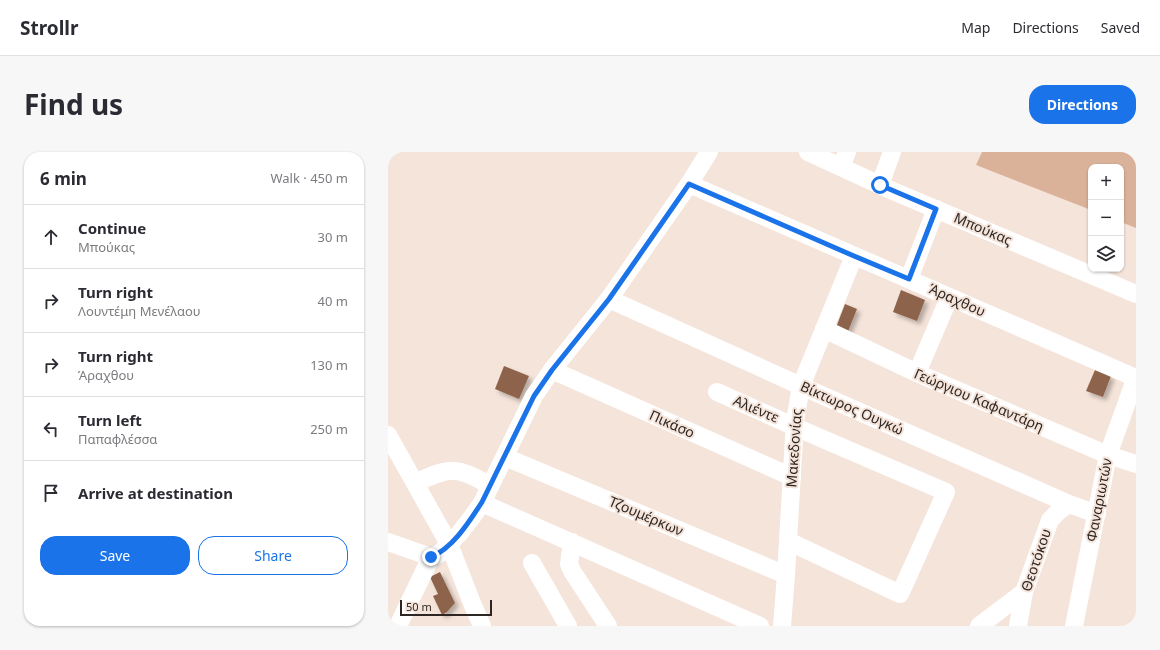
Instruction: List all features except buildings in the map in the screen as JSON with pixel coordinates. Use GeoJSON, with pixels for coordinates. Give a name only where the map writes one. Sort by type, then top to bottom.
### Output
{"type":"FeatureCollection","features":[{"type":"Feature","properties":{"kind":"street"},"geometry":{"type":"LineString","coordinates":[[388,542],[431,557],[439,554],[463,528],[482,502],[489,485],[505,457],[534,396],[552,370],[609,299],[689,184],[709,152]]}},
{"type":"Feature","properties":{"kind":"street","name":"Μπούκας"},"geometry":{"type":"LineString","coordinates":[[808,152],[844,160],[880,185],[1136,294]]}},
{"type":"Feature","properties":{"kind":"street"},"geometry":{"type":"LineString","coordinates":[[880,185],[892,152]]}},
{"type":"Feature","properties":{"kind":"street","name":"Άραχθου"},"geometry":{"type":"LineString","coordinates":[[689,184],[1136,378]]}},
{"type":"Feature","properties":{"kind":"street"},"geometry":{"type":"LineString","coordinates":[[909,279],[936,209]]}},
{"type":"Feature","properties":{"kind":"street","name":"Μακεδονίας"},"geometry":{"type":"LineString","coordinates":[[782,626],[794,426],[801,386],[854,256]]}},
{"type":"Feature","properties":{"kind":"street"},"geometry":{"type":"LineString","coordinates":[[917,374],[949,298]]}},
{"type":"Feature","properties":{"kind":"street","name":"Βίκτωρος Ουγκώ"},"geometry":{"type":"LineString","coordinates":[[609,299],[801,386],[1070,504],[1097,514]]}},
{"type":"Feature","properties":{"kind":"street","name":"Γεώργιου Καφαντάρη"},"geometry":{"type":"LineString","coordinates":[[824,329],[917,374],[1108,455],[1136,464]]}},
{"type":"Feature","properties":{"kind":"street","name":"Πικάσο"},"geometry":{"type":"LineString","coordinates":[[552,370],[792,477]]}},
{"type":"Feature","properties":{"kind":"street","name":"Φαναριωτών"},"geometry":{"type":"LineString","coordinates":[[1074,626],[1108,455],[1136,378]]}},
{"type":"Feature","properties":{"kind":"street","name":"Αλιέντε"},"geometry":{"type":"LineString","coordinates":[[717,392],[946,492],[900,594],[788,541]]}},
{"type":"Feature","properties":{"kind":"street"},"geometry":{"type":"LineString","coordinates":[[388,435],[449,544],[482,626]]}},
{"type":"Feature","properties":{"kind":"street","name":"Τζουμέρκων"},"geometry":{"type":"LineString","coordinates":[[505,457],[786,575]]}},
{"type":"Feature","properties":{"kind":"street"},"geometry":{"type":"LineString","coordinates":[[415,483],[440,472],[450,470],[473,476],[489,485]]}},
{"type":"Feature","properties":{"kind":"street"},"geometry":{"type":"LineString","coordinates":[[482,502],[674,589],[760,626]]}},
{"type":"Feature","properties":{"kind":"street","name":"Θεοτόκου"},"geometry":{"type":"LineString","coordinates":[[1018,626],[1024,592],[1050,520],[1058,512],[1070,504]]}},
{"type":"Feature","properties":{"kind":"street"},"geometry":{"type":"LineString","coordinates":[[572,542],[569,564],[608,626]]}},
{"type":"Feature","properties":{"kind":"street"},"geometry":{"type":"LineString","coordinates":[[398,626],[431,557]]}},
{"type":"Feature","properties":{"kind":"street"},"geometry":{"type":"LineString","coordinates":[[532,563],[568,626]]}},
{"type":"Feature","properties":{"kind":"street"},"geometry":{"type":"LineString","coordinates":[[979,626],[1024,592]]}},
{"type":"Feature","properties":{"kind":"shaded area"},"geometry":{"type":"Polygon","coordinates":[[[982,152],[1136,152],[1136,228],[1124,223],[1124,164],[1088,164],[1088,209],[976,165],[982,152]]]}},
{"type":"Feature","properties":{"kind":"route"},"geometry":{"type":"LineString","coordinates":[[431,557],[439,554],[459,534],[472,517],[482,502],[489,485],[505,457],[534,396],[552,370],[609,299],[689,184],[909,279],[936,209],[880,185]]}}]}
